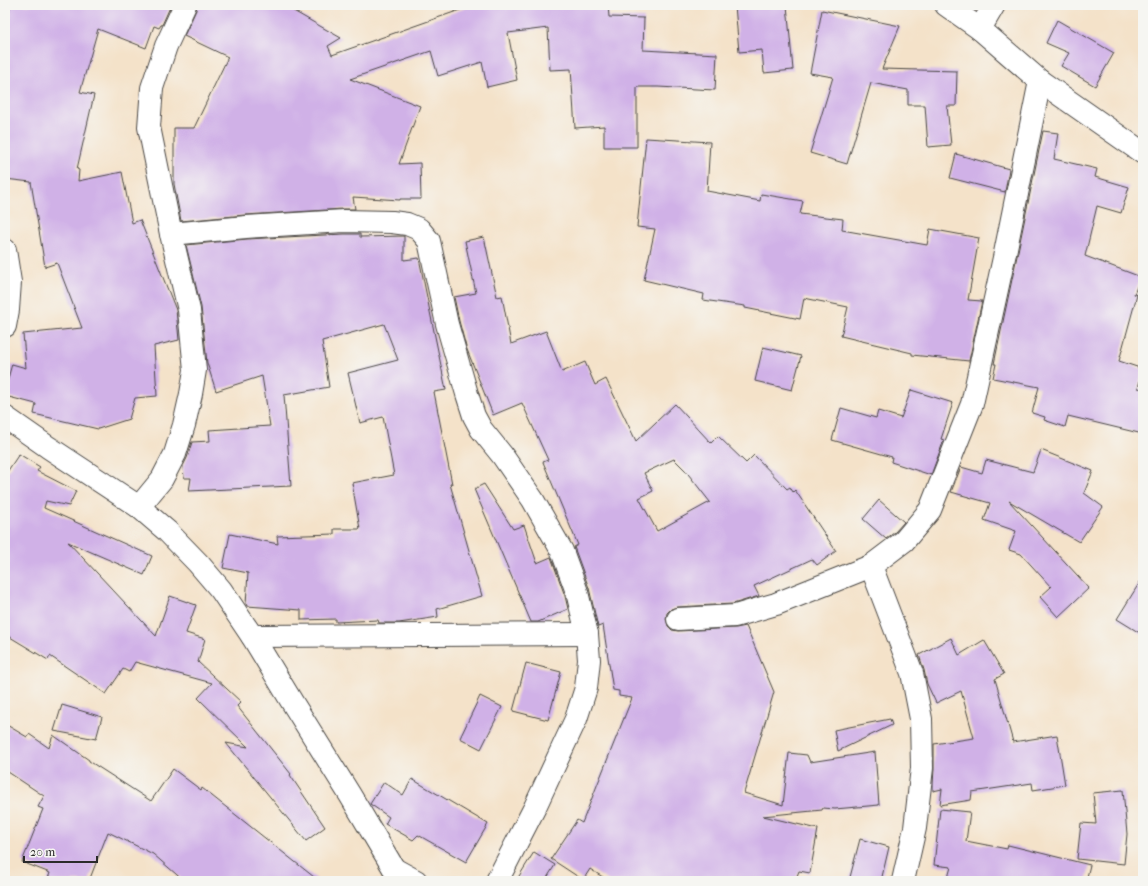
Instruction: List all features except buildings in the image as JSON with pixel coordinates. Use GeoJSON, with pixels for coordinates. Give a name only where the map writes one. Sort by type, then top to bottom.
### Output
{"type":"FeatureCollection","features":[{"type":"Feature","properties":{"kind":"street"},"geometry":{"type":"LineString","coordinates":[[139,507],[162,479],[176,454],[184,425],[195,370],[189,310],[171,234],[149,127],[152,88],[166,46],[185,5]]}},
{"type":"Feature","properties":{"kind":"street"},"geometry":{"type":"LineString","coordinates":[[946,5],[980,29],[1040,81],[1143,153]]}},
{"type":"Feature","properties":{"kind":"street"},"geometry":{"type":"LineString","coordinates":[[980,29],[994,5]]}},
{"type":"Feature","properties":{"kind":"street"},"geometry":{"type":"LineString","coordinates":[[678,619],[735,616],[776,604],[871,566],[904,541],[930,510],[972,404],[1040,81]]}},
{"type":"Feature","properties":{"kind":"street"},"geometry":{"type":"LineString","coordinates":[[171,234],[344,220],[407,224],[418,229],[429,241],[447,324],[474,416],[481,429],[502,455],[533,500],[562,551],[577,592],[587,634],[589,660],[586,688],[576,719],[535,807],[497,881]]}},
{"type":"Feature","properties":{"kind":"street"},"geometry":{"type":"LineString","coordinates":[[5,250],[10,282],[5,326]]}},
{"type":"Feature","properties":{"kind":"street"},"geometry":{"type":"LineString","coordinates":[[5,417],[139,507],[198,563],[221,590],[252,636],[350,795],[396,875],[416,881]]}},
{"type":"Feature","properties":{"kind":"street"},"geometry":{"type":"LineString","coordinates":[[871,566],[912,673],[921,719],[922,768],[915,828],[903,881]]}},
{"type":"Feature","properties":{"kind":"street"},"geometry":{"type":"LineString","coordinates":[[252,636],[587,634]]}}]}
